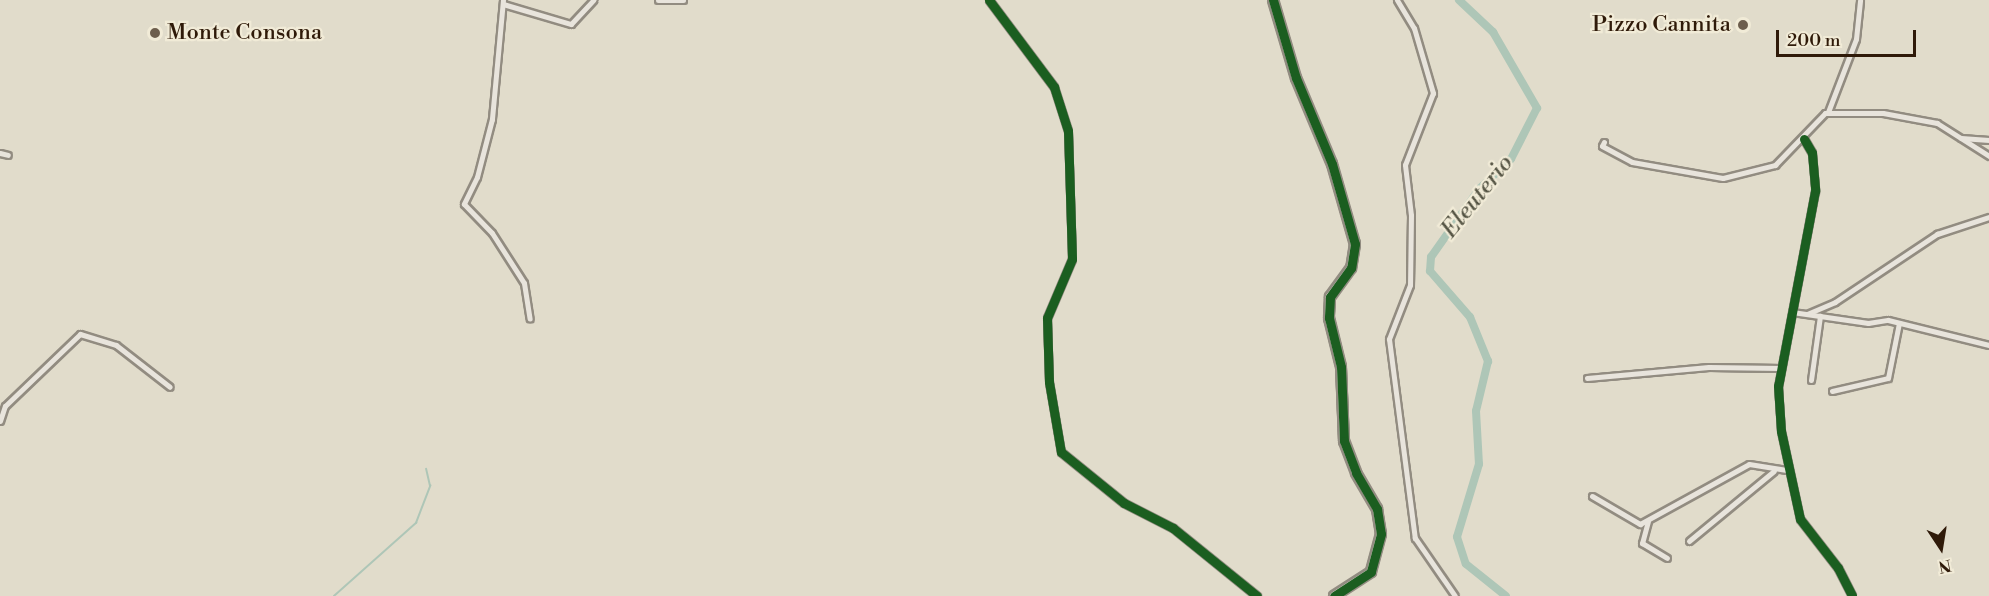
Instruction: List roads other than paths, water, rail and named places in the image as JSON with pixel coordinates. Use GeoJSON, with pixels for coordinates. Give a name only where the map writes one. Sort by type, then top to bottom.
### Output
{"type":"FeatureCollection","features":[{"type":"Feature","properties":{"kind":"street"},"geometry":{"type":"LineString","coordinates":[[530,319],[524,283],[492,233],[464,204],[477,177],[492,119],[502,2],[571,24],[593,0]]}},
{"type":"Feature","properties":{"kind":"street"},"geometry":{"type":"LineString","coordinates":[[658,0],[683,0]]}},
{"type":"Feature","properties":{"kind":"street"},"geometry":{"type":"LineString","coordinates":[[989,0],[1054,87],[1068,131],[1072,259],[1047,318],[1049,382],[1061,452],[1124,503],[1173,528],[1257,596]]}},
{"type":"Feature","properties":{"kind":"street"},"geometry":{"type":"LineString","coordinates":[[1273,0],[1296,78],[1332,164],[1355,244],[1351,268],[1330,297],[1329,318],[1341,367],[1344,441],[1377,509],[1381,527],[1377,562],[1371,572],[1334,596]]}},
{"type":"Feature","properties":{"kind":"street"},"geometry":{"type":"LineString","coordinates":[[1397,0],[1414,28],[1433,93],[1405,165],[1411,215],[1410,285],[1389,339],[1415,538],[1455,596]]}},
{"type":"Feature","properties":{"kind":"street"},"geometry":{"type":"LineString","coordinates":[[1604,142],[1602,146],[1632,162],[1723,178],[1775,165],[1804,139],[1828,112],[1856,39],[1860,0]]}},
{"type":"Feature","properties":{"kind":"street"},"geometry":{"type":"LineString","coordinates":[[1828,112],[1914,116],[1961,138],[1989,156]]}},
{"type":"Feature","properties":{"kind":"street"},"geometry":{"type":"LineString","coordinates":[[1961,138],[1989,140]]}},
{"type":"Feature","properties":{"kind":"street"},"geometry":{"type":"LineString","coordinates":[[1804,139],[1812,153],[1815,191],[1781,368],[1779,394],[1787,470],[1800,519],[1838,568],[1852,596]]}},
{"type":"Feature","properties":{"kind":"street"},"geometry":{"type":"LineString","coordinates":[[0,153],[8,155]]}},
{"type":"Feature","properties":{"kind":"street"},"geometry":{"type":"LineString","coordinates":[[1807,314],[1835,302],[1937,234],[1989,217]]}},
{"type":"Feature","properties":{"kind":"street"},"geometry":{"type":"LineString","coordinates":[[1792,312],[1899,323],[1989,345]]}},
{"type":"Feature","properties":{"kind":"street"},"geometry":{"type":"LineString","coordinates":[[1811,380],[1820,316]]}},
{"type":"Feature","properties":{"kind":"street"},"geometry":{"type":"LineString","coordinates":[[1832,391],[1888,378],[1899,323]]}},
{"type":"Feature","properties":{"kind":"street"},"geometry":{"type":"LineString","coordinates":[[0,421],[5,406],[80,334],[116,345],[170,387]]}},
{"type":"Feature","properties":{"kind":"street"},"geometry":{"type":"LineString","coordinates":[[1587,378],[1709,367],[1781,368]]}},
{"type":"Feature","properties":{"kind":"street"},"geometry":{"type":"LineString","coordinates":[[1592,496],[1634,524],[1648,521],[1749,464],[1774,471],[1787,470]]}},
{"type":"Feature","properties":{"kind":"street"},"geometry":{"type":"LineString","coordinates":[[1689,541],[1774,471]]}},
{"type":"Feature","properties":{"kind":"street"},"geometry":{"type":"LineString","coordinates":[[1648,521],[1642,543],[1667,558]]}},
{"type":"Feature","properties":{"kind":"waterway","name":"Eleuterio"},"geometry":{"type":"LineString","coordinates":[[1459,0],[1493,32],[1537,108],[1511,159],[1479,189],[1431,257],[1430,271],[1470,317],[1488,361],[1476,411],[1479,464],[1457,537],[1466,564],[1506,596]]}},
{"type":"Feature","properties":{"kind":"waterway"},"geometry":{"type":"LineString","coordinates":[[334,596],[416,523],[430,486],[426,469]]}},
{"type":"Feature","properties":{"kind":"place","name":"Pizzo Cannita"},"geometry":{"type":"Point","coordinates":[1743,25]}},
{"type":"Feature","properties":{"kind":"place","name":"Monte Consona"},"geometry":{"type":"Point","coordinates":[155,33]}}]}
